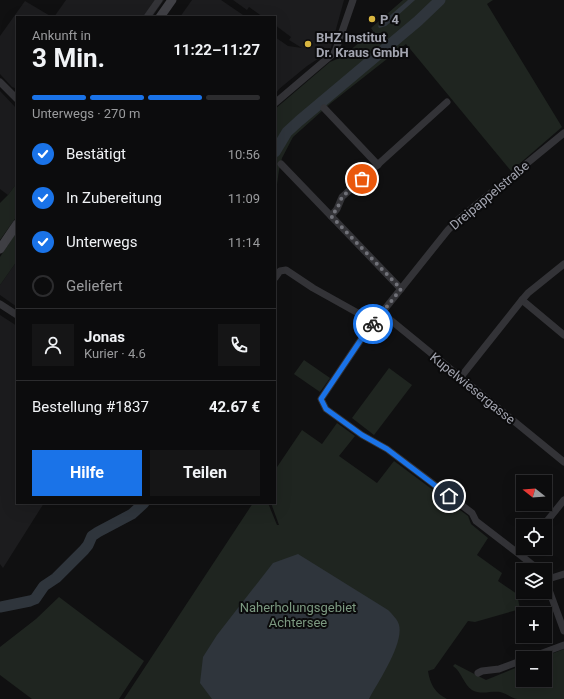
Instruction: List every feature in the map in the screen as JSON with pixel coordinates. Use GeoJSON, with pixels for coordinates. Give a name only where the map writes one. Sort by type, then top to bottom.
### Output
{"type":"FeatureCollection","features":[{"type":"Feature","properties":{"kind":"main road"},"geometry":{"type":"LineString","coordinates":[[161,16],[172,0]]}},
{"type":"Feature","properties":{"kind":"main road"},"geometry":{"type":"LineString","coordinates":[[0,249],[16,225]]}},
{"type":"Feature","properties":{"kind":"street"},"geometry":{"type":"LineString","coordinates":[[148,16],[159,0]]}},
{"type":"Feature","properties":{"kind":"street"},"geometry":{"type":"LineString","coordinates":[[276,102],[335,52],[353,0]]}},
{"type":"Feature","properties":{"kind":"street"},"geometry":{"type":"LineString","coordinates":[[0,82],[16,97]]}},
{"type":"Feature","properties":{"kind":"street"},"geometry":{"type":"LineString","coordinates":[[331,216],[337,209],[342,197],[447,102]]}},
{"type":"Feature","properties":{"kind":"street"},"geometry":{"type":"LineString","coordinates":[[324,108],[378,165]]}},
{"type":"Feature","properties":{"kind":"street","name":"Dreipappelstraße"},"geometry":{"type":"LineString","coordinates":[[516,547],[476,521],[472,513],[387,449],[362,435],[326,409],[321,399],[364,335],[448,230],[459,219],[564,133]]}},
{"type":"Feature","properties":{"kind":"street"},"geometry":{"type":"LineString","coordinates":[[281,164],[401,289]]}},
{"type":"Feature","properties":{"kind":"street"},"geometry":{"type":"LineString","coordinates":[[460,378],[528,293],[564,264]]}},
{"type":"Feature","properties":{"kind":"street"},"geometry":{"type":"LineString","coordinates":[[276,277],[280,271],[286,270],[313,288],[374,322]]}},
{"type":"Feature","properties":{"kind":"street"},"geometry":{"type":"LineString","coordinates":[[522,300],[564,335]]}},
{"type":"Feature","properties":{"kind":"street"},"geometry":{"type":"LineString","coordinates":[[0,304],[16,315]]}},
{"type":"Feature","properties":{"kind":"street","name":"Kupelwiesergasse"},"geometry":{"type":"LineString","coordinates":[[382,313],[564,462]]}},
{"type":"Feature","properties":{"kind":"street"},"geometry":{"type":"LineString","coordinates":[[549,519],[564,500]]}},
{"type":"Feature","properties":{"kind":"street"},"geometry":{"type":"LineString","coordinates":[[526,555],[533,563]]}},
{"type":"Feature","properties":{"kind":"street"},"geometry":{"type":"LineString","coordinates":[[552,578],[564,574]]}},
{"type":"Feature","properties":{"kind":"street"},"geometry":{"type":"LineString","coordinates":[[552,599],[564,631]]}},
{"type":"Feature","properties":{"kind":"street"},"geometry":{"type":"LineString","coordinates":[[548,651],[564,645]]}},
{"type":"Feature","properties":{"kind":"street"},"geometry":{"type":"LineString","coordinates":[[478,673],[482,671],[499,669],[516,663]]}},
{"type":"Feature","properties":{"kind":"shaded area"},"geometry":{"type":"Polygon","coordinates":[[[66,0],[164,0],[153,16],[55,16],[66,0]]]}},
{"type":"Feature","properties":{"kind":"shaded area"},"geometry":{"type":"Polygon","coordinates":[[[192,0],[221,0],[245,16],[181,16],[192,0]]]}},
{"type":"Feature","properties":{"kind":"shaded area"},"geometry":{"type":"Polygon","coordinates":[[[233,0],[344,0],[330,51],[307,66],[279,89],[276,94],[276,38],[288,46],[302,48],[289,40],[291,37],[276,26],[276,16],[262,16],[249,7],[247,10],[233,0]]]}},
{"type":"Feature","properties":{"kind":"shaded area"},"geometry":{"type":"Polygon","coordinates":[[[408,0],[415,0],[386,26],[379,28],[378,26],[408,0]]]}},
{"type":"Feature","properties":{"kind":"shaded area"},"geometry":{"type":"Polygon","coordinates":[[[25,1],[50,16],[16,16],[16,89],[12,87],[0,74],[0,36],[25,1]]]}},
{"type":"Feature","properties":{"kind":"shaded area"},"geometry":{"type":"Polygon","coordinates":[[[0,91],[16,108],[16,184],[8,195],[0,189],[0,91]]]}},
{"type":"Feature","properties":{"kind":"shaded area"},"geometry":{"type":"Polygon","coordinates":[[[16,262],[16,306],[0,295],[0,285],[16,262]]]}},
{"type":"Feature","properties":{"kind":"shaded area"},"geometry":{"type":"Polygon","coordinates":[[[0,315],[16,325],[16,504],[43,504],[3,568],[0,564],[0,315]]]}},
{"type":"Feature","properties":{"kind":"shaded area"},"geometry":{"type":"Polygon","coordinates":[[[298,554],[388,610],[395,617],[399,625],[400,633],[394,652],[369,699],[212,699],[200,683],[203,657],[217,635],[273,563],[298,554]]]}},
{"type":"Feature","properties":{"kind":"green space"},"geometry":{"type":"Polygon","coordinates":[[[403,0],[493,0],[487,4],[562,127],[511,171],[406,44],[331,103],[293,137],[282,158],[276,192],[276,108],[330,62],[342,57],[373,31],[371,28],[403,0]]]}},
{"type":"Feature","properties":{"kind":"green space"},"geometry":{"type":"Polygon","coordinates":[[[16,184],[16,217],[0,240],[0,203],[16,184]]]}},
{"type":"Feature","properties":{"kind":"green space"},"geometry":{"type":"Polygon","coordinates":[[[16,233],[16,262],[0,285],[0,257],[16,233]]]}},
{"type":"Feature","properties":{"kind":"green space"},"geometry":{"type":"Polygon","coordinates":[[[304,360],[330,378],[320,392],[294,374],[304,360]]]}},
{"type":"Feature","properties":{"kind":"green space"},"geometry":{"type":"Polygon","coordinates":[[[389,368],[412,385],[374,435],[352,418],[389,368]]]}},
{"type":"Feature","properties":{"kind":"green space","name":"Naherholungsgebiet Achtersee"},"geometry":{"type":"Polygon","coordinates":[[[337,423],[355,436],[339,456],[377,483],[394,461],[468,516],[471,524],[488,538],[477,555],[502,573],[498,581],[516,593],[516,599],[518,599],[520,607],[516,607],[516,610],[475,622],[468,621],[434,669],[428,671],[434,688],[439,694],[447,699],[124,699],[252,504],[268,504],[277,525],[279,525],[271,504],[276,504],[276,469],[302,430],[322,444],[337,423]]]}},
{"type":"Feature","properties":{"kind":"green space"},"geometry":{"type":"Polygon","coordinates":[[[59,597],[144,661],[119,699],[32,699],[0,675],[0,647],[36,619],[59,597]]]}},
{"type":"Feature","properties":{"kind":"green space"},"geometry":{"type":"Polygon","coordinates":[[[564,649],[564,699],[517,699],[500,692],[482,693],[475,691],[469,687],[453,666],[455,664],[486,680],[516,668],[516,687],[552,687],[552,654],[564,649]]]}},
{"type":"Feature","properties":{"kind":"waterway"},"geometry":{"type":"LineString","coordinates":[[276,150],[287,132],[418,21],[440,0]]}},
{"type":"Feature","properties":{"kind":"waterway"},"geometry":{"type":"LineString","coordinates":[[0,607],[35,599],[44,586],[56,578],[84,550],[92,536],[132,514],[143,504]]}},
{"type":"Feature","properties":{"kind":"way so far"},"geometry":{"type":"LineString","coordinates":[[362,179],[342,197],[339,206],[331,216],[401,289],[373,324]]}},
{"type":"Feature","properties":{"kind":"place","name":"P 4"},"geometry":{"type":"Point","coordinates":[372,19]}},
{"type":"Feature","properties":{"kind":"place","name":"BHZ Institut Dr. Kraus GmbH"},"geometry":{"type":"Point","coordinates":[308,44]}},
{"type":"Feature","properties":{"kind":"route"},"geometry":{"type":"LineString","coordinates":[[373,324],[321,399],[326,409],[362,435],[387,449],[449,496]]}}]}
